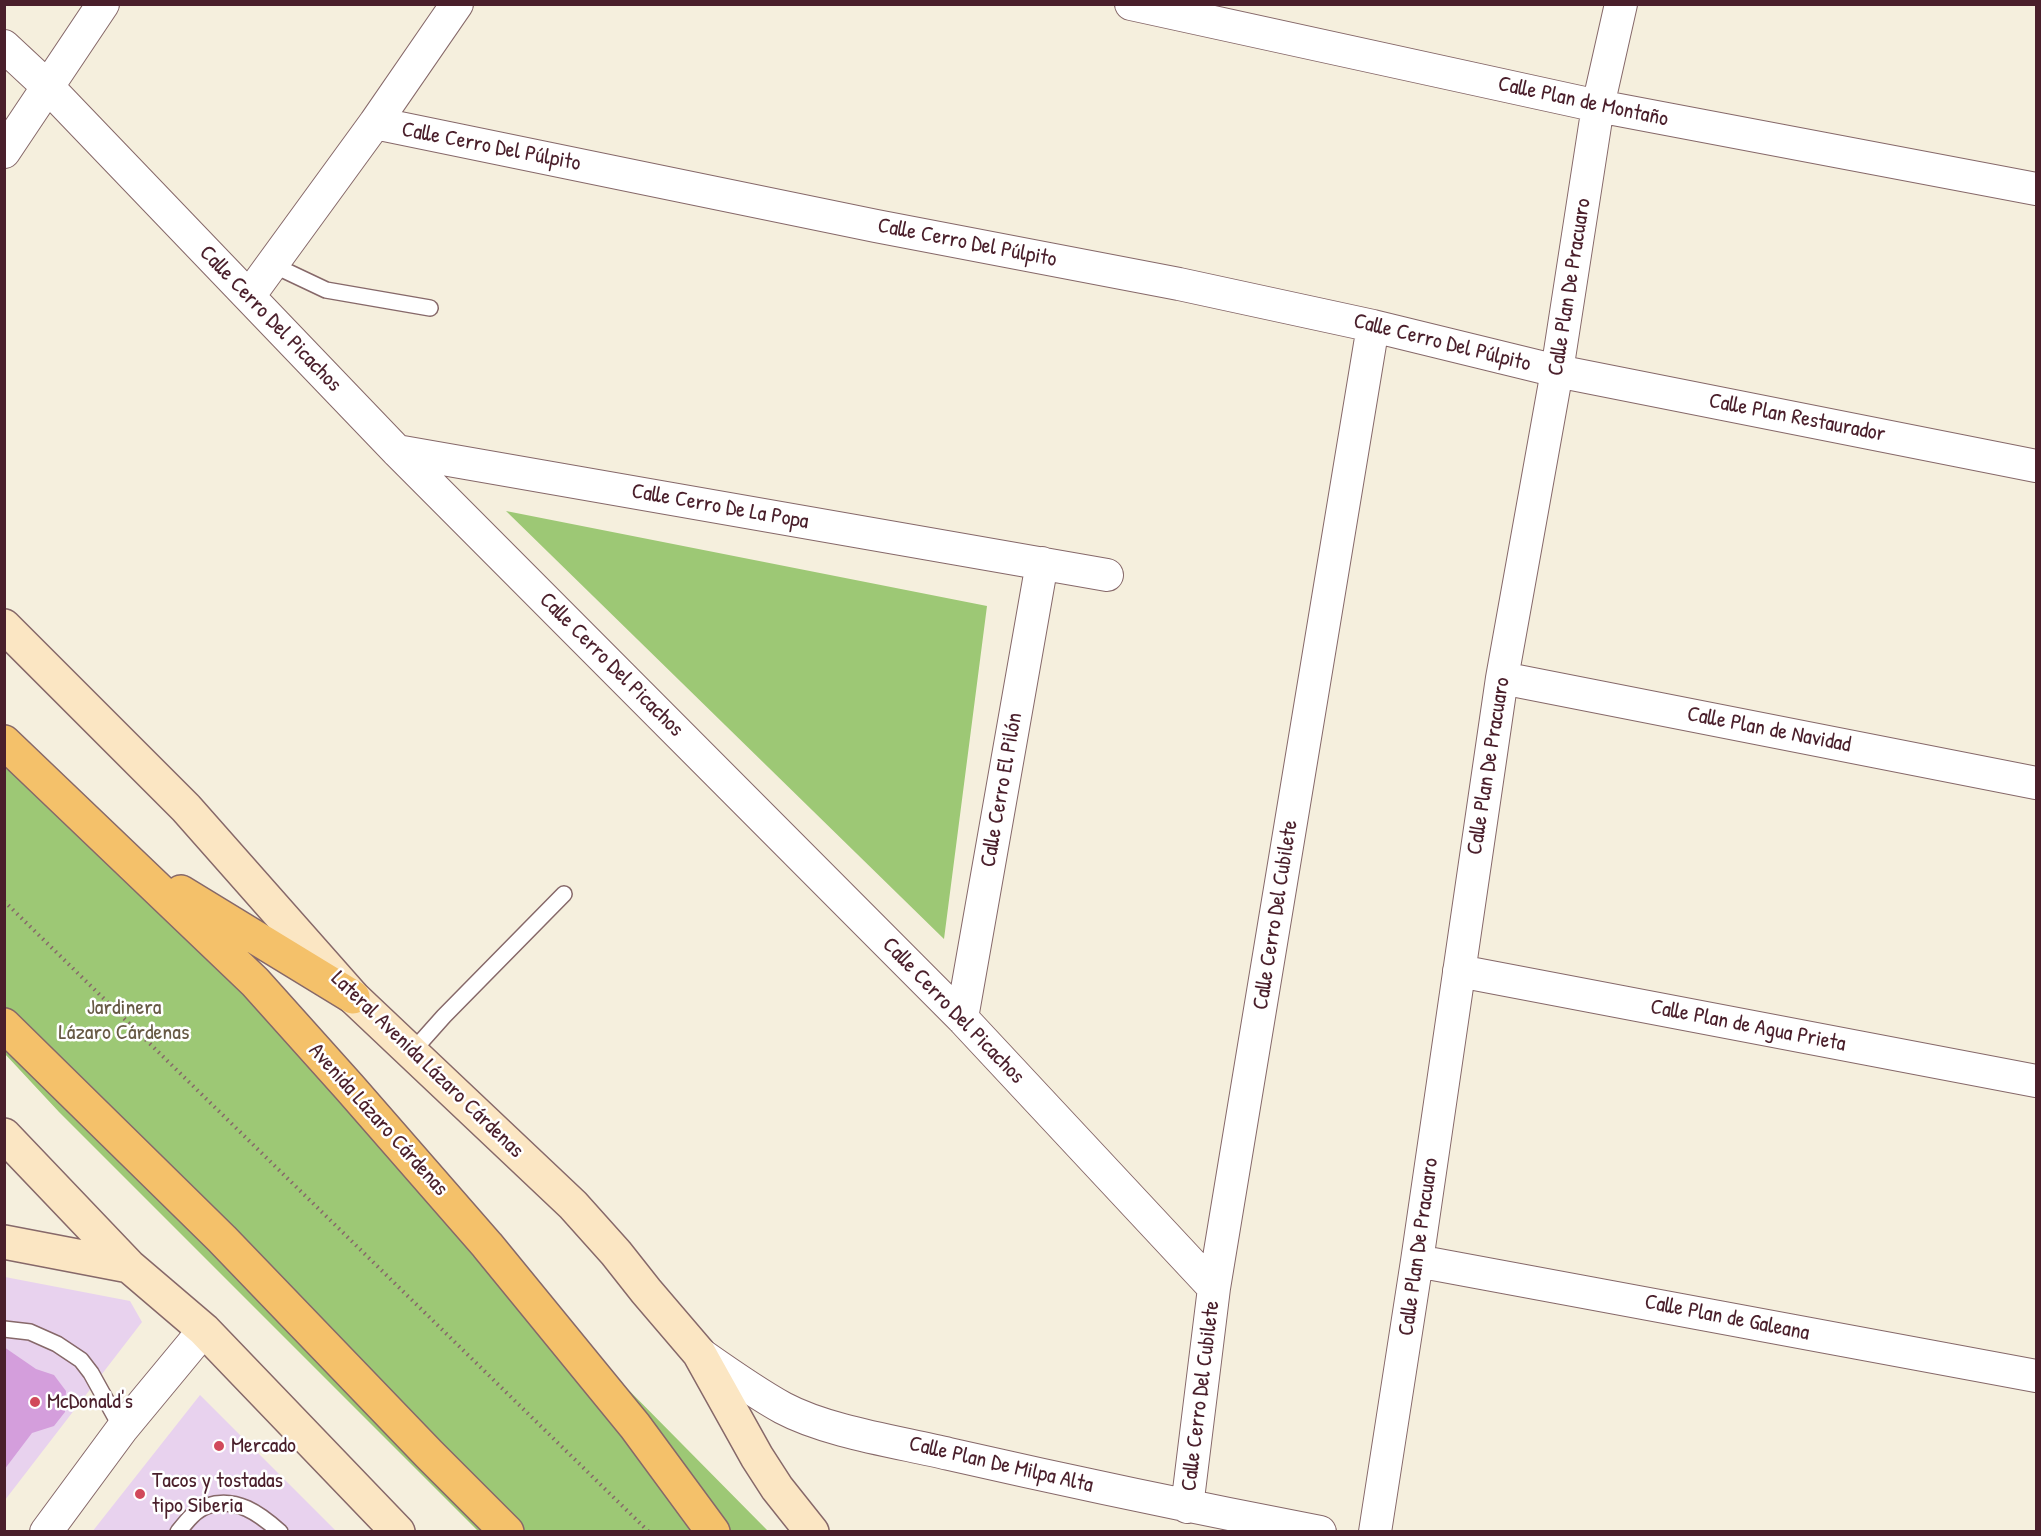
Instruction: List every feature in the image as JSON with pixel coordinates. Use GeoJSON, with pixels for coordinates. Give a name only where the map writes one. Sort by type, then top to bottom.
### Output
{"type":"FeatureCollection","features":[{"type":"Feature","properties":{"kind":"highway","name":"Avenida Lázaro Cárdenas"},"geometry":{"type":"LineString","coordinates":[[4,742],[255,982],[430,1177],[635,1426],[713,1532]]}},
{"type":"Feature","properties":{"kind":"highway"},"geometry":{"type":"LineString","coordinates":[[124,858],[353,997]]}},
{"type":"Feature","properties":{"kind":"highway"},"geometry":{"type":"LineString","coordinates":[[4,1025],[222,1239],[507,1532]]}},
{"type":"Feature","properties":{"kind":"main road","name":"Lateral Avenida Lázaro Cárdenas"},"geometry":{"type":"LineString","coordinates":[[4,627],[186,808],[353,997],[573,1206],[616,1252],[645,1291],[699,1353],[762,1465],[812,1532]]}},
{"type":"Feature","properties":{"kind":"main road"},"geometry":{"type":"LineString","coordinates":[[4,1135],[129,1266],[204,1330],[398,1532]]}},
{"type":"Feature","properties":{"kind":"main road"},"geometry":{"type":"LineString","coordinates":[[4,1242],[129,1266]]}},
{"type":"Feature","properties":{"kind":"street"},"geometry":{"type":"LineString","coordinates":[[4,152],[103,4]]}},
{"type":"Feature","properties":{"kind":"street"},"geometry":{"type":"LineString","coordinates":[[249,296],[375,123],[457,4]]}},
{"type":"Feature","properties":{"kind":"street","name":"Calle Plan de Montaño"},"geometry":{"type":"LineString","coordinates":[[1131,4],[1598,106],[2037,189]]}},
{"type":"Feature","properties":{"kind":"street","name":"Calle Plan De Pracuaro"},"geometry":{"type":"LineString","coordinates":[[1375,1532],[1502,678],[1557,371],[1598,106],[1622,4]]}},
{"type":"Feature","properties":{"kind":"street","name":"Calle Cerro Del Picachos"},"geometry":{"type":"LineString","coordinates":[[4,45],[48,87],[397,451],[962,1018],[1214,1288]]}},
{"type":"Feature","properties":{"kind":"street","name":"Calle Cerro Del Púlpito"},"geometry":{"type":"LineString","coordinates":[[375,123],[876,226],[1179,284],[1373,326],[1557,371]]}},
{"type":"Feature","properties":{"kind":"street","name":"Calle Cerro Del Cubilete"},"geometry":{"type":"LineString","coordinates":[[1188,1507],[1214,1288],[1373,326]]}},
{"type":"Feature","properties":{"kind":"street","name":"Calle Plan Restaurador"},"geometry":{"type":"LineString","coordinates":[[1557,371],[2037,466]]}},
{"type":"Feature","properties":{"kind":"street","name":"Calle Cerro De La Popa"},"geometry":{"type":"LineString","coordinates":[[397,451],[1107,575]]}},
{"type":"Feature","properties":{"kind":"street","name":"Calle Cerro El Pilón"},"geometry":{"type":"LineString","coordinates":[[962,1018],[1042,563]]}},
{"type":"Feature","properties":{"kind":"street","name":"Calle Plan de Navidad"},"geometry":{"type":"LineString","coordinates":[[1502,678],[2037,783]]}},
{"type":"Feature","properties":{"kind":"street","name":"Calle Plan de Agua Prieta"},"geometry":{"type":"LineString","coordinates":[[1459,971],[2037,1082]]}},
{"type":"Feature","properties":{"kind":"street","name":"Calle Plan de Galeana"},"geometry":{"type":"LineString","coordinates":[[1417,1260],[2037,1376]]}},
{"type":"Feature","properties":{"kind":"street"},"geometry":{"type":"LineString","coordinates":[[45,1532],[122,1429],[204,1330]]}},
{"type":"Feature","properties":{"kind":"street","name":"Calle Plan De Milpa Alta"},"geometry":{"type":"LineString","coordinates":[[699,1353],[784,1408],[815,1421],[904,1444],[1188,1507],[1320,1532]]}},
{"type":"Feature","properties":{"kind":"lane"},"geometry":{"type":"LineString","coordinates":[[272,264],[326,290],[430,308]]}},
{"type":"Feature","properties":{"kind":"lane"},"geometry":{"type":"LineString","coordinates":[[411,1053],[444,1016],[564,894]]}},
{"type":"Feature","properties":{"kind":"lane"},"geometry":{"type":"LineString","coordinates":[[4,1329],[30,1332],[57,1344],[81,1360],[92,1373],[122,1429]]}},
{"type":"Feature","properties":{"kind":"lane"},"geometry":{"type":"LineString","coordinates":[[178,1532],[192,1515],[205,1506],[221,1503],[239,1505],[259,1513],[280,1532]]}},
{"type":"Feature","properties":{"kind":"path"},"geometry":{"type":"LineString","coordinates":[[4,901],[649,1532]]}},
{"type":"Feature","properties":{"kind":"shaded area"},"geometry":{"type":"Polygon","coordinates":[[[5,1277],[130,1301],[142,1322],[5,1500],[5,1277]]]}},
{"type":"Feature","properties":{"kind":"shaded area"},"geometry":{"type":"Polygon","coordinates":[[[200,1395],[336,1531],[92,1532],[200,1395]]]}},
{"type":"Feature","properties":{"kind":"green space"},"geometry":{"type":"Polygon","coordinates":[[[506,511],[987,606],[944,939],[506,511]]]}},
{"type":"Feature","properties":{"kind":"green space","name":"Jardinera Lázaro Cárdenas"},"geometry":{"type":"Polygon","coordinates":[[[4,740],[509,1269],[768,1531],[478,1531],[59,1112],[5,1054],[4,740]]]}},
{"type":"Feature","properties":{"kind":"building","name":"McDonald's"},"geometry":{"type":"Polygon","coordinates":[[[4,1347],[36,1369],[54,1375],[66,1391],[65,1412],[54,1426],[32,1433],[4,1470],[4,1347]]]}},
{"type":"Feature","properties":{"kind":"place","name":"McDonald's"},"geometry":{"type":"Point","coordinates":[35,1402]}},
{"type":"Feature","properties":{"kind":"place","name":"Mercado"},"geometry":{"type":"Point","coordinates":[219,1446]}},
{"type":"Feature","properties":{"kind":"place","name":"Tacos y tostadas tipo Siberia"},"geometry":{"type":"Point","coordinates":[140,1494]}}]}
